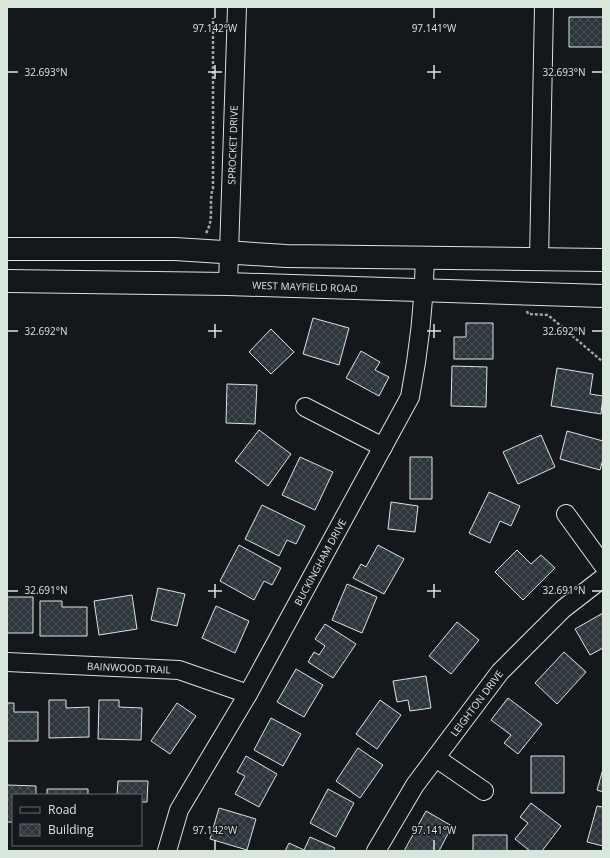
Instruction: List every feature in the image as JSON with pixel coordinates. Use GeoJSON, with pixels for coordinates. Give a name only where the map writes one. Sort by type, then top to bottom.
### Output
{"type":"FeatureCollection","features":[{"type":"Feature","properties":{"kind":"main road"},"geometry":{"type":"LineString","coordinates":[[7,249],[175,249],[286,256],[603,260]]}},
{"type":"Feature","properties":{"kind":"main road","name":"WEST MAYFIELD ROAD"},"geometry":{"type":"LineString","coordinates":[[7,281],[228,284],[603,296]]}},
{"type":"Feature","properties":{"kind":"street","name":"SPROCKET DRIVE"},"geometry":{"type":"LineString","coordinates":[[228,284],[237,7]]}},
{"type":"Feature","properties":{"kind":"street"},"geometry":{"type":"LineString","coordinates":[[539,260],[544,7]]}},
{"type":"Feature","properties":{"kind":"street","name":"BUCKINGHAM DRIVE"},"geometry":{"type":"LineString","coordinates":[[167,851],[179,810],[248,694],[410,397],[416,364],[424,291],[424,258]]}},
{"type":"Feature","properties":{"kind":"street"},"geometry":{"type":"LineString","coordinates":[[305,407],[383,447]]}},
{"type":"Feature","properties":{"kind":"street"},"geometry":{"type":"LineString","coordinates":[[566,514],[603,565]]}},
{"type":"Feature","properties":{"kind":"street","name":"LEIGHTON DRIVE"},"geometry":{"type":"LineString","coordinates":[[376,851],[415,785],[500,672],[563,609],[603,578]]}},
{"type":"Feature","properties":{"kind":"street","name":"BAINWOOD TRAIL"},"geometry":{"type":"LineString","coordinates":[[7,662],[179,670],[248,694]]}},
{"type":"Feature","properties":{"kind":"street"},"geometry":{"type":"LineString","coordinates":[[436,758],[484,791]]}},
{"type":"Feature","properties":{"kind":"path"},"geometry":{"type":"LineString","coordinates":[[204,236],[208,232],[212,219],[213,18]]}},
{"type":"Feature","properties":{"kind":"path"},"geometry":{"type":"LineString","coordinates":[[528,314],[548,315],[603,362]]}},
{"type":"Feature","properties":{"kind":"building"},"geometry":{"type":"Polygon","coordinates":[[[569,17],[603,17],[603,47],[569,47],[569,17]]]}},
{"type":"Feature","properties":{"kind":"building"},"geometry":{"type":"Polygon","coordinates":[[[313,318],[349,328],[339,365],[303,354],[313,318]]]}},
{"type":"Feature","properties":{"kind":"building"},"geometry":{"type":"Polygon","coordinates":[[[466,323],[493,323],[493,359],[454,359],[454,337],[466,337],[466,323]]]}},
{"type":"Feature","properties":{"kind":"building"},"geometry":{"type":"Polygon","coordinates":[[[271,329],[294,352],[271,374],[249,352],[271,329]]]}},
{"type":"Feature","properties":{"kind":"building"},"geometry":{"type":"Polygon","coordinates":[[[361,351],[380,362],[375,370],[389,377],[379,396],[346,378],[361,351]]]}},
{"type":"Feature","properties":{"kind":"building"},"geometry":{"type":"Polygon","coordinates":[[[452,366],[487,367],[486,407],[451,406],[452,366]]]}},
{"type":"Feature","properties":{"kind":"building"},"geometry":{"type":"Polygon","coordinates":[[[557,368],[593,374],[590,394],[603,396],[601,414],[551,406],[557,368]]]}},
{"type":"Feature","properties":{"kind":"building"},"geometry":{"type":"Polygon","coordinates":[[[227,384],[257,385],[255,424],[226,423],[227,384]]]}},
{"type":"Feature","properties":{"kind":"building"},"geometry":{"type":"Polygon","coordinates":[[[259,430],[291,454],[268,486],[235,461],[259,430]]]}},
{"type":"Feature","properties":{"kind":"building"},"geometry":{"type":"Polygon","coordinates":[[[567,431],[603,441],[603,459],[600,470],[560,459],[567,431]]]}},
{"type":"Feature","properties":{"kind":"building"},"geometry":{"type":"Polygon","coordinates":[[[541,435],[555,467],[518,484],[503,452],[541,435]]]}},
{"type":"Feature","properties":{"kind":"building"},"geometry":{"type":"Polygon","coordinates":[[[300,457],[333,472],[315,510],[282,495],[300,457]]]}},
{"type":"Feature","properties":{"kind":"building"},"geometry":{"type":"Polygon","coordinates":[[[410,457],[432,457],[432,499],[410,499],[410,457]]]}},
{"type":"Feature","properties":{"kind":"building"},"geometry":{"type":"Polygon","coordinates":[[[489,492],[520,506],[511,526],[500,521],[490,543],[469,533],[489,492]]]}},
{"type":"Feature","properties":{"kind":"building"},"geometry":{"type":"Polygon","coordinates":[[[391,502],[418,506],[415,532],[388,529],[391,502]]]}},
{"type":"Feature","properties":{"kind":"building"},"geometry":{"type":"Polygon","coordinates":[[[262,505],[305,526],[296,544],[287,540],[279,556],[245,539],[262,505]]]}},
{"type":"Feature","properties":{"kind":"building"},"geometry":{"type":"Polygon","coordinates":[[[239,545],[281,568],[272,585],[264,581],[254,600],[220,581],[239,545]]]}},
{"type":"Feature","properties":{"kind":"building"},"geometry":{"type":"Polygon","coordinates":[[[378,545],[404,559],[384,594],[353,578],[361,564],[366,567],[378,545]]]}},
{"type":"Feature","properties":{"kind":"building"},"geometry":{"type":"Polygon","coordinates":[[[517,550],[531,564],[541,555],[555,568],[523,600],[495,572],[517,550]]]}},
{"type":"Feature","properties":{"kind":"building"},"geometry":{"type":"Polygon","coordinates":[[[347,584],[377,597],[362,633],[332,620],[347,584]]]}},
{"type":"Feature","properties":{"kind":"building"},"geometry":{"type":"Polygon","coordinates":[[[158,588],[185,594],[177,626],[151,620],[158,588]]]}},
{"type":"Feature","properties":{"kind":"building"},"geometry":{"type":"Polygon","coordinates":[[[132,595],[137,629],[99,635],[94,601],[132,595]]]}},
{"type":"Feature","properties":{"kind":"building"},"geometry":{"type":"Polygon","coordinates":[[[7,597],[33,597],[33,633],[7,633],[7,597]]]}},
{"type":"Feature","properties":{"kind":"building"},"geometry":{"type":"Polygon","coordinates":[[[40,601],[62,601],[62,607],[87,607],[87,636],[40,636],[40,601]]]}},
{"type":"Feature","properties":{"kind":"building"},"geometry":{"type":"Polygon","coordinates":[[[216,606],[249,621],[235,653],[202,638],[216,606]]]}},
{"type":"Feature","properties":{"kind":"building"},"geometry":{"type":"Polygon","coordinates":[[[603,613],[603,648],[590,655],[575,629],[603,613]]]}},
{"type":"Feature","properties":{"kind":"building"},"geometry":{"type":"Polygon","coordinates":[[[457,622],[479,640],[451,674],[429,656],[457,622]]]}},
{"type":"Feature","properties":{"kind":"building"},"geometry":{"type":"Polygon","coordinates":[[[325,624],[356,644],[333,678],[308,662],[314,652],[319,655],[325,646],[315,639],[325,624]]]}},
{"type":"Feature","properties":{"kind":"building"},"geometry":{"type":"Polygon","coordinates":[[[564,652],[586,672],[557,704],[535,683],[564,652]]]}},
{"type":"Feature","properties":{"kind":"building"},"geometry":{"type":"Polygon","coordinates":[[[296,669],[323,685],[304,717],[277,702],[296,669]]]}},
{"type":"Feature","properties":{"kind":"building"},"geometry":{"type":"Polygon","coordinates":[[[426,676],[431,708],[410,711],[408,700],[397,702],[393,681],[426,676]]]}},
{"type":"Feature","properties":{"kind":"building"},"geometry":{"type":"Polygon","coordinates":[[[508,698],[542,724],[518,754],[504,743],[511,735],[491,720],[508,698]]]}},
{"type":"Feature","properties":{"kind":"building"},"geometry":{"type":"Polygon","coordinates":[[[49,700],[66,700],[66,708],[89,707],[89,737],[49,738],[49,700]]]}},
{"type":"Feature","properties":{"kind":"building"},"geometry":{"type":"Polygon","coordinates":[[[99,700],[119,700],[119,707],[142,708],[141,740],[98,739],[99,700]]]}},
{"type":"Feature","properties":{"kind":"building"},"geometry":{"type":"Polygon","coordinates":[[[380,700],[401,715],[377,749],[356,734],[380,700]]]}},
{"type":"Feature","properties":{"kind":"building"},"geometry":{"type":"Polygon","coordinates":[[[7,703],[14,703],[14,712],[38,712],[38,741],[7,741],[7,703]]]}},
{"type":"Feature","properties":{"kind":"building"},"geometry":{"type":"Polygon","coordinates":[[[177,703],[196,716],[170,754],[151,741],[177,703]]]}},
{"type":"Feature","properties":{"kind":"building"},"geometry":{"type":"Polygon","coordinates":[[[271,718],[301,734],[283,766],[254,750],[271,718]]]}},
{"type":"Feature","properties":{"kind":"building"},"geometry":{"type":"Polygon","coordinates":[[[358,748],[383,765],[360,798],[336,781],[358,748]]]}},
{"type":"Feature","properties":{"kind":"building"},"geometry":{"type":"Polygon","coordinates":[[[246,756],[277,774],[259,807],[235,794],[245,776],[237,772],[246,756]]]}},
{"type":"Feature","properties":{"kind":"building"},"geometry":{"type":"Polygon","coordinates":[[[531,756],[564,756],[564,793],[531,793],[531,756]]]}},
{"type":"Feature","properties":{"kind":"building"},"geometry":{"type":"Polygon","coordinates":[[[603,769],[603,792],[597,790],[603,769]]]}},
{"type":"Feature","properties":{"kind":"building"},"geometry":{"type":"Polygon","coordinates":[[[118,781],[148,781],[147,802],[142,802],[142,794],[117,794],[118,781]]]}},
{"type":"Feature","properties":{"kind":"building"},"geometry":{"type":"Polygon","coordinates":[[[7,785],[36,786],[36,794],[12,794],[12,822],[7,822],[7,785]]]}},
{"type":"Feature","properties":{"kind":"building"},"geometry":{"type":"Polygon","coordinates":[[[47,789],[88,789],[88,794],[47,794],[47,789]]]}},
{"type":"Feature","properties":{"kind":"building"},"geometry":{"type":"Polygon","coordinates":[[[328,789],[354,803],[336,837],[310,823],[328,789]]]}},
{"type":"Feature","properties":{"kind":"building"},"geometry":{"type":"Polygon","coordinates":[[[531,803],[561,826],[542,851],[530,851],[515,839],[528,823],[520,817],[531,803]]]}},
{"type":"Feature","properties":{"kind":"building"},"geometry":{"type":"Polygon","coordinates":[[[597,806],[603,807],[603,846],[587,842],[597,806]]]}},
{"type":"Feature","properties":{"kind":"building"},"geometry":{"type":"Polygon","coordinates":[[[219,808],[256,819],[247,850],[210,839],[219,808]]]}},
{"type":"Feature","properties":{"kind":"building"},"geometry":{"type":"Polygon","coordinates":[[[426,811],[452,826],[439,851],[404,851],[426,811]]]}},
{"type":"Feature","properties":{"kind":"building"},"geometry":{"type":"Polygon","coordinates":[[[473,835],[507,835],[507,851],[473,851],[473,835]]]}},
{"type":"Feature","properties":{"kind":"building"},"geometry":{"type":"Polygon","coordinates":[[[310,837],[335,848],[333,851],[285,851],[289,843],[304,850],[310,837]]]}}]}
